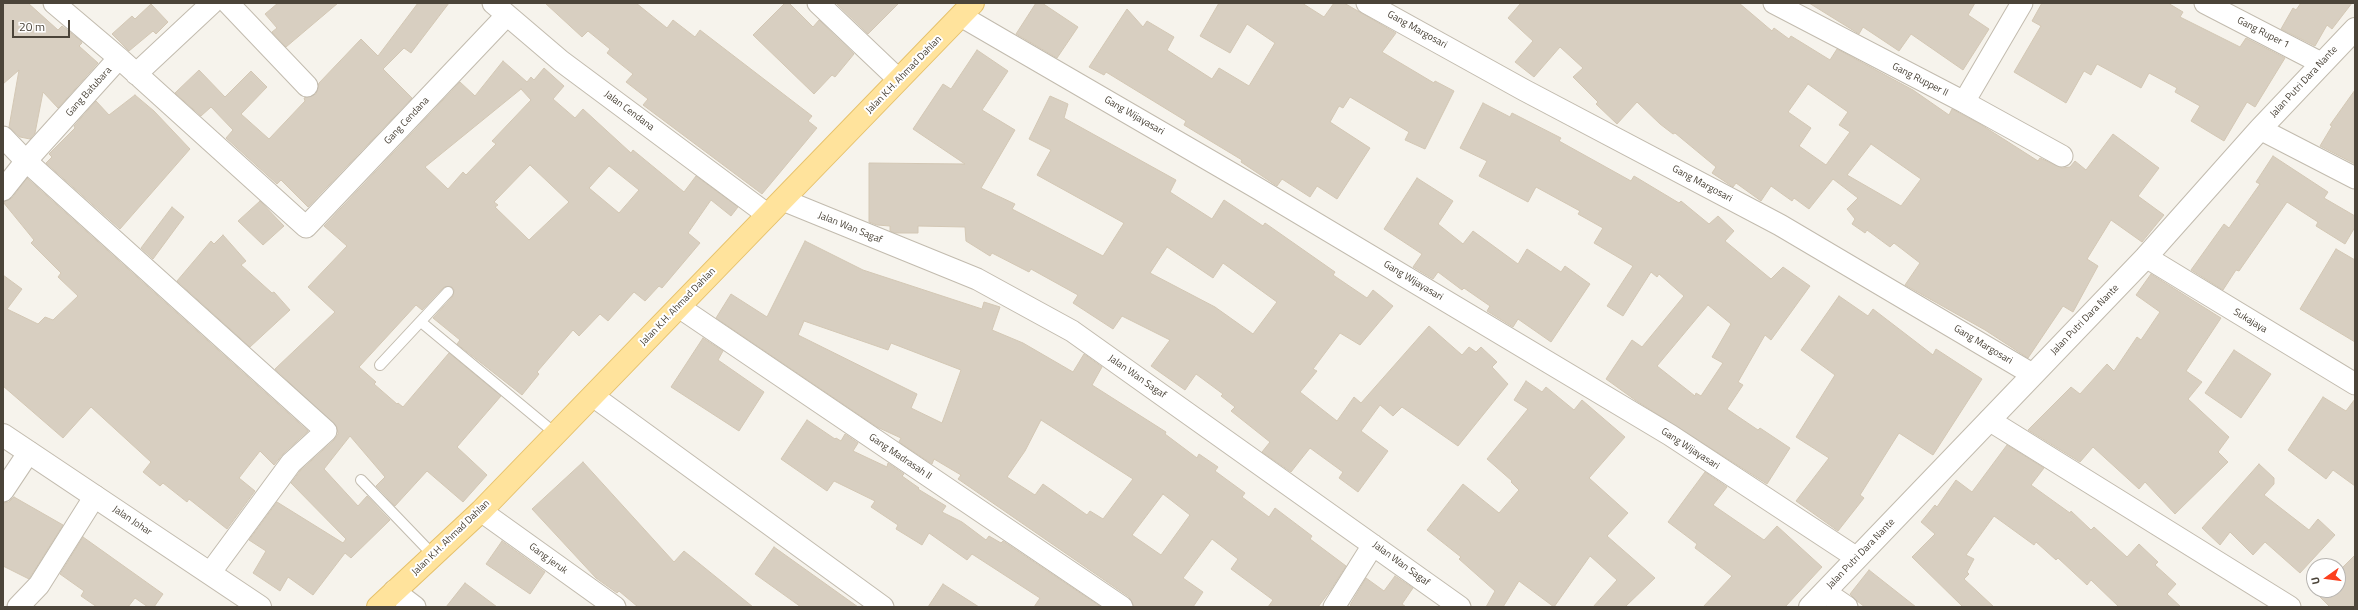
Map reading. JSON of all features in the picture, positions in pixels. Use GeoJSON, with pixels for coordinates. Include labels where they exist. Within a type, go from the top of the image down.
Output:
{"type":"FeatureCollection","features":[{"type":"Feature","properties":{"kind":"main road","name":"Jalan K.H. Ahmad Dahlan"},"geometry":{"type":"LineString","coordinates":[[378,607],[434,556],[556,434],[898,79],[967,10]]}},
{"type":"Feature","properties":{"kind":"street","name":"Gang Batubara"},"geometry":{"type":"LineString","coordinates":[[3,190],[26,161],[119,58],[54,3]]}},
{"type":"Feature","properties":{"kind":"street"},"geometry":{"type":"LineString","coordinates":[[119,58],[136,74],[212,3]]}},
{"type":"Feature","properties":{"kind":"street"},"geometry":{"type":"LineString","coordinates":[[228,3],[307,86]]}},
{"type":"Feature","properties":{"kind":"street"},"geometry":{"type":"LineString","coordinates":[[818,3],[898,79]]}},
{"type":"Feature","properties":{"kind":"street","name":"Gang Margosari"},"geometry":{"type":"LineString","coordinates":[[1367,3],[1524,90],[1780,225],[2032,374]]}},
{"type":"Feature","properties":{"kind":"street","name":"Gang Rupper II"},"geometry":{"type":"LineString","coordinates":[[1774,3],[1964,102],[2062,156]]}},
{"type":"Feature","properties":{"kind":"street"},"geometry":{"type":"LineString","coordinates":[[1964,102],[2022,3]]}},
{"type":"Feature","properties":{"kind":"street","name":"Gang Ruper 1"},"geometry":{"type":"LineString","coordinates":[[2205,3],[2321,63]]}},
{"type":"Feature","properties":{"kind":"street","name":"Gang Cendana"},"geometry":{"type":"LineString","coordinates":[[136,74],[306,227],[500,9]]}},
{"type":"Feature","properties":{"kind":"street","name":"Jalan Cendana"},"geometry":{"type":"LineString","coordinates":[[500,9],[561,61],[775,208]]}},
{"type":"Feature","properties":{"kind":"street","name":"Gang Wijayasari"},"geometry":{"type":"LineString","coordinates":[[967,10],[1257,188],[1670,435],[1857,558]]}},
{"type":"Feature","properties":{"kind":"street","name":"Jalan Putri Dara Nante"},"geometry":{"type":"LineString","coordinates":[[1810,607],[2032,374],[2146,257],[2260,129],[2321,63],[2355,29]]}},
{"type":"Feature","properties":{"kind":"street"},"geometry":{"type":"LineString","coordinates":[[2260,129],[2355,178]]}},
{"type":"Feature","properties":{"kind":"street"},"geometry":{"type":"LineString","coordinates":[[3,137],[26,161],[326,431],[291,463],[210,573]]}},
{"type":"Feature","properties":{"kind":"street","name":"Jalan Wan Sagaf"},"geometry":{"type":"LineString","coordinates":[[775,208],[977,279],[1072,331],[1460,607]]}},
{"type":"Feature","properties":{"kind":"street","name":"Sukajaya"},"geometry":{"type":"LineString","coordinates":[[2146,257],[2355,384]]}},
{"type":"Feature","properties":{"kind":"street","name":"Gang Madrasah II"},"geometry":{"type":"LineString","coordinates":[[679,307],[1122,607]]}},
{"type":"Feature","properties":{"kind":"street"},"geometry":{"type":"LineString","coordinates":[[593,396],[884,607]]}},
{"type":"Feature","properties":{"kind":"street"},"geometry":{"type":"LineString","coordinates":[[1989,420],[2290,607]]}},
{"type":"Feature","properties":{"kind":"street","name":"Jalan Johar"},"geometry":{"type":"LineString","coordinates":[[3,435],[260,607]]}},
{"type":"Feature","properties":{"kind":"street"},"geometry":{"type":"LineString","coordinates":[[3,491],[29,452]]}},
{"type":"Feature","properties":{"kind":"street"},"geometry":{"type":"LineString","coordinates":[[18,607],[38,585],[95,496]]}},
{"type":"Feature","properties":{"kind":"street","name":"Gang jeruk"},"geometry":{"type":"LineString","coordinates":[[480,511],[615,607]]}},
{"type":"Feature","properties":{"kind":"street"},"geometry":{"type":"LineString","coordinates":[[1334,607],[1373,544]]}},
{"type":"Feature","properties":{"kind":"street"},"geometry":{"type":"LineString","coordinates":[[394,592],[415,607]]}},
{"type":"Feature","properties":{"kind":"street"},"geometry":{"type":"LineString","coordinates":[[1825,592],[1847,607]]}},
{"type":"Feature","properties":{"kind":"lane"},"geometry":{"type":"LineString","coordinates":[[380,365],[448,292]]}},
{"type":"Feature","properties":{"kind":"lane"},"geometry":{"type":"LineString","coordinates":[[421,322],[556,434]]}},
{"type":"Feature","properties":{"kind":"lane"},"geometry":{"type":"LineString","coordinates":[[361,480],[434,556]]}},
{"type":"Feature","properties":{"kind":"building"},"geometry":{"type":"Polygon","coordinates":[[[3,3],[28,3],[58,30],[62,26],[81,41],[82,43],[79,46],[98,63],[58,108],[43,92],[35,133],[30,139],[20,137],[9,127],[19,70],[3,84],[3,3]]]}},
{"type":"Feature","properties":{"kind":"building"},"geometry":{"type":"Polygon","coordinates":[[[278,3],[338,3],[286,47],[272,32],[277,28],[265,14],[278,3]]]}},
{"type":"Feature","properties":{"kind":"building"},"geometry":{"type":"Polygon","coordinates":[[[418,3],[449,3],[411,53],[404,48],[383,69],[412,98],[308,207],[281,180],[277,184],[226,138],[233,130],[211,107],[201,116],[175,93],[199,70],[225,97],[251,71],[267,87],[241,114],[269,139],[305,101],[304,98],[316,94],[319,83],[361,39],[378,56],[418,3]]]}},
{"type":"Feature","properties":{"kind":"building"},"geometry":{"type":"Polygon","coordinates":[[[545,3],[636,3],[667,28],[673,20],[695,37],[700,30],[812,116],[808,121],[817,128],[762,194],[643,105],[648,99],[626,82],[633,74],[607,53],[610,49],[588,31],[582,37],[545,3]]]}},
{"type":"Feature","properties":{"kind":"building"},"geometry":{"type":"Polygon","coordinates":[[[785,3],[789,3],[813,27],[819,20],[854,54],[835,77],[832,75],[814,94],[753,35],[785,3]]]}},
{"type":"Feature","properties":{"kind":"building"},"geometry":{"type":"Polygon","coordinates":[[[836,3],[899,3],[868,34],[836,3]]]}},
{"type":"Feature","properties":{"kind":"building"},"geometry":{"type":"Polygon","coordinates":[[[1036,3],[1042,3],[1078,27],[1057,58],[1016,34],[1036,3]]]}},
{"type":"Feature","properties":{"kind":"building"},"geometry":{"type":"Polygon","coordinates":[[[1219,3],[1302,3],[1324,17],[1334,3],[1344,3],[1396,33],[1382,52],[1434,83],[1435,81],[1454,91],[1425,149],[1405,140],[1409,132],[1350,97],[1343,108],[1339,106],[1330,122],[1370,148],[1337,199],[1317,186],[1310,197],[1282,179],[1277,186],[1241,162],[1242,160],[1184,125],[1186,121],[1106,72],[1104,75],[1089,67],[1127,9],[1143,27],[1147,21],[1174,37],[1167,50],[1212,79],[1219,68],[1249,86],[1275,43],[1247,24],[1230,53],[1200,36],[1219,3]]]}},
{"type":"Feature","properties":{"kind":"building"},"geometry":{"type":"Polygon","coordinates":[[[1521,3],[1739,3],[1772,31],[1774,28],[1789,39],[1791,36],[1830,60],[1837,49],[1913,90],[1949,115],[1952,109],[1980,124],[2038,161],[2040,158],[2062,168],[2070,167],[2075,161],[2086,170],[2113,134],[2159,168],[2138,196],[2164,215],[2142,242],[2111,220],[2087,259],[2098,266],[2073,312],[2063,306],[2028,358],[1985,330],[1905,285],[1920,263],[1894,243],[1890,247],[1867,230],[1865,233],[1852,224],[1855,219],[1847,209],[1858,198],[1833,179],[1809,209],[1794,198],[1792,201],[1771,186],[1761,201],[1736,183],[1733,187],[1712,173],[1716,167],[1675,133],[1673,134],[1660,124],[1637,102],[1617,124],[1596,104],[1598,102],[1573,77],[1583,68],[1560,47],[1534,77],[1515,62],[1533,41],[1508,18],[1521,3]],[[1808,84],[1788,112],[1811,128],[1799,146],[1826,165],[1850,132],[1839,125],[1848,112],[1808,84]],[[1871,144],[1847,175],[1901,206],[1921,179],[1871,144]]]}},
{"type":"Feature","properties":{"kind":"building"},"geometry":{"type":"Polygon","coordinates":[[[1809,3],[1975,3],[1968,15],[1989,29],[1963,70],[1911,34],[1899,51],[1863,27],[1859,34],[1809,3]]]}},
{"type":"Feature","properties":{"kind":"building"},"geometry":{"type":"Polygon","coordinates":[[[2042,3],[2168,3],[2183,12],[2180,17],[2240,47],[2246,38],[2285,58],[2255,107],[2247,102],[2224,141],[2191,121],[2200,106],[2175,92],[2177,88],[2149,73],[2141,88],[2097,64],[2091,75],[2084,71],[2066,103],[2014,72],[2041,26],[2032,21],[2042,3]]]}},
{"type":"Feature","properties":{"kind":"building"},"geometry":{"type":"Polygon","coordinates":[[[2301,3],[2352,3],[2332,29],[2327,25],[2315,46],[2281,29],[2293,8],[2296,10],[2301,3]]]}},
{"type":"Feature","properties":{"kind":"building"},"geometry":{"type":"Polygon","coordinates":[[[151,4],[168,22],[156,34],[153,31],[129,51],[112,34],[132,16],[135,19],[151,4]]]}},
{"type":"Feature","properties":{"kind":"building"},"geometry":{"type":"Polygon","coordinates":[[[977,50],[1008,71],[982,110],[1015,130],[981,188],[1015,204],[1012,209],[1103,256],[1124,223],[1037,175],[1051,150],[1029,139],[1050,96],[1068,104],[1064,118],[1176,180],[1170,192],[1212,219],[1224,200],[1263,226],[1265,223],[1335,272],[1333,275],[1367,298],[1373,290],[1393,306],[1360,345],[1340,333],[1313,369],[1317,371],[1300,392],[1337,421],[1354,397],[1361,403],[1429,326],[1462,355],[1469,347],[1476,352],[1481,347],[1497,362],[1492,367],[1508,384],[1458,446],[1402,407],[1393,416],[1380,405],[1361,431],[1388,451],[1358,492],[1339,478],[1343,472],[1310,448],[1291,472],[1262,452],[1270,442],[1231,411],[1235,407],[1221,396],[1223,394],[1196,374],[1185,390],[1151,366],[1170,340],[1122,316],[1113,329],[1073,303],[1078,295],[1031,269],[1029,272],[992,253],[990,256],[966,241],[965,227],[918,226],[918,233],[895,233],[890,231],[890,226],[877,225],[869,222],[869,163],[965,164],[913,129],[943,84],[951,89],[977,50]],[[1167,247],[1150,273],[1215,307],[1253,334],[1277,302],[1223,263],[1213,278],[1167,247]]]}},
{"type":"Feature","properties":{"kind":"building"},"geometry":{"type":"Polygon","coordinates":[[[503,61],[527,82],[531,77],[534,80],[544,68],[564,86],[553,99],[575,118],[583,109],[631,153],[633,150],[684,192],[696,176],[738,207],[731,216],[711,200],[688,233],[700,243],[662,288],[659,286],[645,301],[634,292],[608,321],[600,314],[579,336],[573,330],[537,372],[539,374],[522,395],[457,344],[460,340],[433,318],[453,296],[454,290],[452,287],[444,287],[422,310],[416,305],[359,367],[376,382],[374,384],[397,404],[398,403],[403,407],[449,353],[501,396],[457,447],[487,475],[463,502],[427,471],[395,506],[376,486],[385,477],[350,436],[324,469],[358,506],[367,496],[390,520],[351,558],[345,553],[313,595],[288,577],[280,591],[253,573],[266,551],[249,540],[277,502],[343,543],[346,539],[291,483],[300,471],[334,440],[338,434],[337,427],[275,369],[335,312],[308,287],[347,246],[324,226],[460,82],[475,96],[503,61]],[[521,89],[425,167],[448,189],[463,172],[466,175],[496,144],[492,141],[531,100],[521,89]],[[530,165],[494,202],[498,205],[495,207],[529,240],[569,202],[530,165]],[[609,166],[589,188],[619,213],[639,190],[609,166]]]}},
{"type":"Feature","properties":{"kind":"building"},"geometry":{"type":"Polygon","coordinates":[[[2355,90],[2355,164],[2320,146],[2332,126],[2330,125],[2355,90]]]}},
{"type":"Feature","properties":{"kind":"building"},"geometry":{"type":"Polygon","coordinates":[[[135,95],[154,111],[190,149],[120,229],[46,163],[52,157],[49,154],[75,128],[74,126],[96,101],[109,115],[135,95]]]}},
{"type":"Feature","properties":{"kind":"building"},"geometry":{"type":"Polygon","coordinates":[[[1483,103],[1510,117],[1512,113],[1561,138],[1559,141],[1631,181],[1634,176],[1679,203],[1681,201],[1709,224],[1718,216],[1734,231],[1725,241],[1771,279],[1783,267],[1810,286],[1771,340],[1765,335],[1738,382],[1743,385],[1727,409],[1758,430],[1760,428],[1790,448],[1767,484],[1635,400],[1606,379],[1632,340],[1642,347],[1684,296],[1659,274],[1657,277],[1651,272],[1623,316],[1607,306],[1633,266],[1594,243],[1603,228],[1578,214],[1580,211],[1536,187],[1528,202],[1479,176],[1487,161],[1460,148],[1483,103]],[[1708,305],[1657,366],[1695,396],[1696,393],[1701,396],[1723,363],[1712,357],[1731,324],[1708,305]]]}},
{"type":"Feature","properties":{"kind":"building"},"geometry":{"type":"Polygon","coordinates":[[[2273,156],[2328,192],[2324,198],[2355,216],[2355,227],[2345,244],[2316,226],[2318,222],[2287,202],[2239,271],[2236,270],[2223,290],[2191,270],[2224,224],[2229,228],[2260,184],[2256,182],[2273,156]]]}},
{"type":"Feature","properties":{"kind":"building"},"geometry":{"type":"Polygon","coordinates":[[[27,178],[308,431],[283,454],[274,465],[260,451],[239,478],[255,491],[227,529],[189,499],[187,502],[163,483],[160,486],[143,472],[151,462],[91,407],[63,438],[3,386],[3,275],[22,289],[7,309],[38,324],[45,317],[53,320],[78,296],[58,277],[61,273],[31,243],[34,240],[3,202],[12,198],[27,178]]]}},
{"type":"Feature","properties":{"kind":"building"},"geometry":{"type":"Polygon","coordinates":[[[1417,178],[1453,201],[1438,224],[1463,244],[1473,231],[1518,264],[1527,249],[1561,272],[1565,266],[1590,284],[1551,342],[1518,319],[1513,327],[1487,311],[1490,306],[1464,288],[1462,290],[1438,272],[1433,279],[1413,267],[1422,254],[1384,229],[1417,178]]]}},
{"type":"Feature","properties":{"kind":"building"},"geometry":{"type":"Polygon","coordinates":[[[260,201],[284,226],[263,245],[238,221],[260,201]]]}},
{"type":"Feature","properties":{"kind":"building"},"geometry":{"type":"Polygon","coordinates":[[[172,207],[184,217],[153,259],[141,248],[172,207]]]}},
{"type":"Feature","properties":{"kind":"building"},"geometry":{"type":"Polygon","coordinates":[[[223,235],[246,261],[241,265],[272,293],[274,292],[290,310],[250,347],[177,281],[211,241],[214,244],[223,235]]]}},
{"type":"Feature","properties":{"kind":"building"},"geometry":{"type":"Polygon","coordinates":[[[805,241],[863,270],[982,309],[984,302],[1000,307],[992,330],[1023,343],[1073,372],[1084,354],[1102,367],[1092,385],[1166,432],[1165,434],[1197,458],[1199,454],[1218,467],[1215,471],[1245,493],[1242,497],[1269,517],[1275,508],[1312,536],[1310,539],[1346,566],[1318,607],[1268,607],[1273,600],[1231,569],[1238,559],[1212,539],[1183,578],[1203,592],[1193,607],[1134,607],[1129,597],[958,479],[961,475],[934,459],[932,464],[899,442],[901,438],[877,427],[716,318],[731,294],[767,317],[805,241]],[[804,321],[798,335],[917,394],[911,408],[942,423],[961,370],[891,343],[888,350],[804,321]],[[1041,420],[1025,451],[1007,477],[1035,495],[1043,484],[1087,515],[1090,511],[1103,519],[1133,479],[1041,420]],[[1163,494],[1132,535],[1161,555],[1190,515],[1163,494]]]}},
{"type":"Feature","properties":{"kind":"building"},"geometry":{"type":"Polygon","coordinates":[[[2336,249],[2355,260],[2355,342],[2300,309],[2336,249]]]}},
{"type":"Feature","properties":{"kind":"building"},"geometry":{"type":"Polygon","coordinates":[[[2151,274],[2221,318],[2186,371],[2202,382],[2188,399],[2229,437],[2218,452],[2228,462],[2175,514],[2145,482],[2139,489],[2093,447],[2080,462],[2028,430],[2071,387],[2080,394],[2107,364],[2114,371],[2137,337],[2141,340],[2160,312],[2136,295],[2151,274]]]}},
{"type":"Feature","properties":{"kind":"building"},"geometry":{"type":"Polygon","coordinates":[[[1839,296],[1868,316],[1873,309],[1933,355],[1936,349],[1982,379],[1933,455],[1899,433],[1860,495],[1864,498],[1838,531],[1796,501],[1829,458],[1796,437],[1835,375],[1801,350],[1839,296]]]}},
{"type":"Feature","properties":{"kind":"building"},"geometry":{"type":"Polygon","coordinates":[[[703,338],[723,351],[718,360],[764,392],[739,431],[671,387],[703,338]]]}},
{"type":"Feature","properties":{"kind":"building"},"geometry":{"type":"Polygon","coordinates":[[[2234,350],[2271,374],[2241,418],[2205,393],[2234,350]]]}},
{"type":"Feature","properties":{"kind":"building"},"geometry":{"type":"Polygon","coordinates":[[[1526,381],[1542,392],[1546,387],[1574,410],[1582,400],[1625,437],[1589,478],[1628,513],[1607,536],[1655,578],[1625,607],[1593,607],[1617,580],[1590,556],[1554,607],[1519,581],[1503,607],[1486,607],[1495,591],[1459,559],[1461,557],[1427,530],[1463,484],[1499,513],[1519,490],[1511,482],[1512,481],[1487,459],[1528,409],[1514,400],[1526,381]]]}},
{"type":"Feature","properties":{"kind":"building"},"geometry":{"type":"Polygon","coordinates":[[[2323,397],[2346,411],[2355,399],[2355,486],[2333,470],[2326,479],[2288,450],[2323,397]]]}},
{"type":"Feature","properties":{"kind":"building"},"geometry":{"type":"Polygon","coordinates":[[[807,420],[835,439],[836,438],[841,441],[845,434],[858,443],[853,451],[887,467],[888,463],[904,474],[902,476],[919,488],[918,489],[946,506],[942,512],[962,522],[986,540],[989,536],[1001,543],[1003,541],[1101,607],[1034,607],[1040,598],[972,554],[967,560],[929,533],[922,545],[896,529],[898,525],[871,507],[875,501],[834,481],[827,491],[781,459],[807,420]]]}},
{"type":"Feature","properties":{"kind":"building"},"geometry":{"type":"Polygon","coordinates":[[[2007,445],[2044,468],[2031,485],[2070,513],[2071,511],[2091,530],[2094,527],[2127,557],[2139,544],[2158,562],[2155,565],[2176,584],[2167,594],[2181,607],[2119,607],[2091,580],[2087,585],[2058,558],[2056,560],[2036,542],[2034,545],[1994,516],[1966,555],[1974,559],[1967,572],[1969,574],[1964,579],[1994,607],[1963,607],[1912,557],[1935,534],[1921,522],[1935,505],[1937,507],[1956,480],[1972,492],[2007,445]]]}},
{"type":"Feature","properties":{"kind":"building"},"geometry":{"type":"Polygon","coordinates":[[[583,462],[674,562],[684,551],[753,607],[638,607],[619,591],[617,593],[596,578],[532,509],[583,462]]]}},
{"type":"Feature","properties":{"kind":"building"},"geometry":{"type":"Polygon","coordinates":[[[2259,464],[2274,478],[2274,484],[2264,495],[2309,530],[2318,519],[2335,535],[2314,558],[2306,558],[2306,566],[2300,573],[2265,542],[2253,555],[2230,532],[2220,545],[2202,528],[2259,464]]]}},
{"type":"Feature","properties":{"kind":"building"},"geometry":{"type":"Polygon","coordinates":[[[1705,472],[1727,487],[1713,505],[1764,540],[1777,526],[1822,567],[1785,607],[1703,607],[1732,576],[1695,548],[1697,544],[1668,522],[1705,472]]]}},
{"type":"Feature","properties":{"kind":"building"},"geometry":{"type":"Polygon","coordinates":[[[14,497],[63,525],[29,579],[3,566],[3,503],[9,502],[14,497]]]}},
{"type":"Feature","properties":{"kind":"building"},"geometry":{"type":"Polygon","coordinates":[[[83,537],[163,594],[154,607],[148,607],[135,598],[128,607],[97,607],[81,596],[84,591],[60,574],[83,537]]]}},
{"type":"Feature","properties":{"kind":"building"},"geometry":{"type":"Polygon","coordinates":[[[502,541],[545,572],[530,594],[486,564],[502,541]]]}},
{"type":"Feature","properties":{"kind":"building"},"geometry":{"type":"Polygon","coordinates":[[[774,547],[858,607],[801,607],[755,574],[774,547]]]}},
{"type":"Feature","properties":{"kind":"building"},"geometry":{"type":"Polygon","coordinates":[[[2355,555],[2355,607],[2330,607],[2321,598],[2346,598],[2346,564],[2355,555]]]}},
{"type":"Feature","properties":{"kind":"building"},"geometry":{"type":"Polygon","coordinates":[[[1869,570],[1916,607],[1865,607],[1857,601],[1850,594],[1869,570]]]}},
{"type":"Feature","properties":{"kind":"building"},"geometry":{"type":"Polygon","coordinates":[[[1395,576],[1413,588],[1402,604],[1406,607],[1353,607],[1350,605],[1366,578],[1384,591],[1395,576]]]}},
{"type":"Feature","properties":{"kind":"building"},"geometry":{"type":"Polygon","coordinates":[[[465,583],[497,607],[446,607],[465,583]]]}},
{"type":"Feature","properties":{"kind":"building"},"geometry":{"type":"Polygon","coordinates":[[[943,584],[979,607],[928,607],[943,584]]]}}]}
